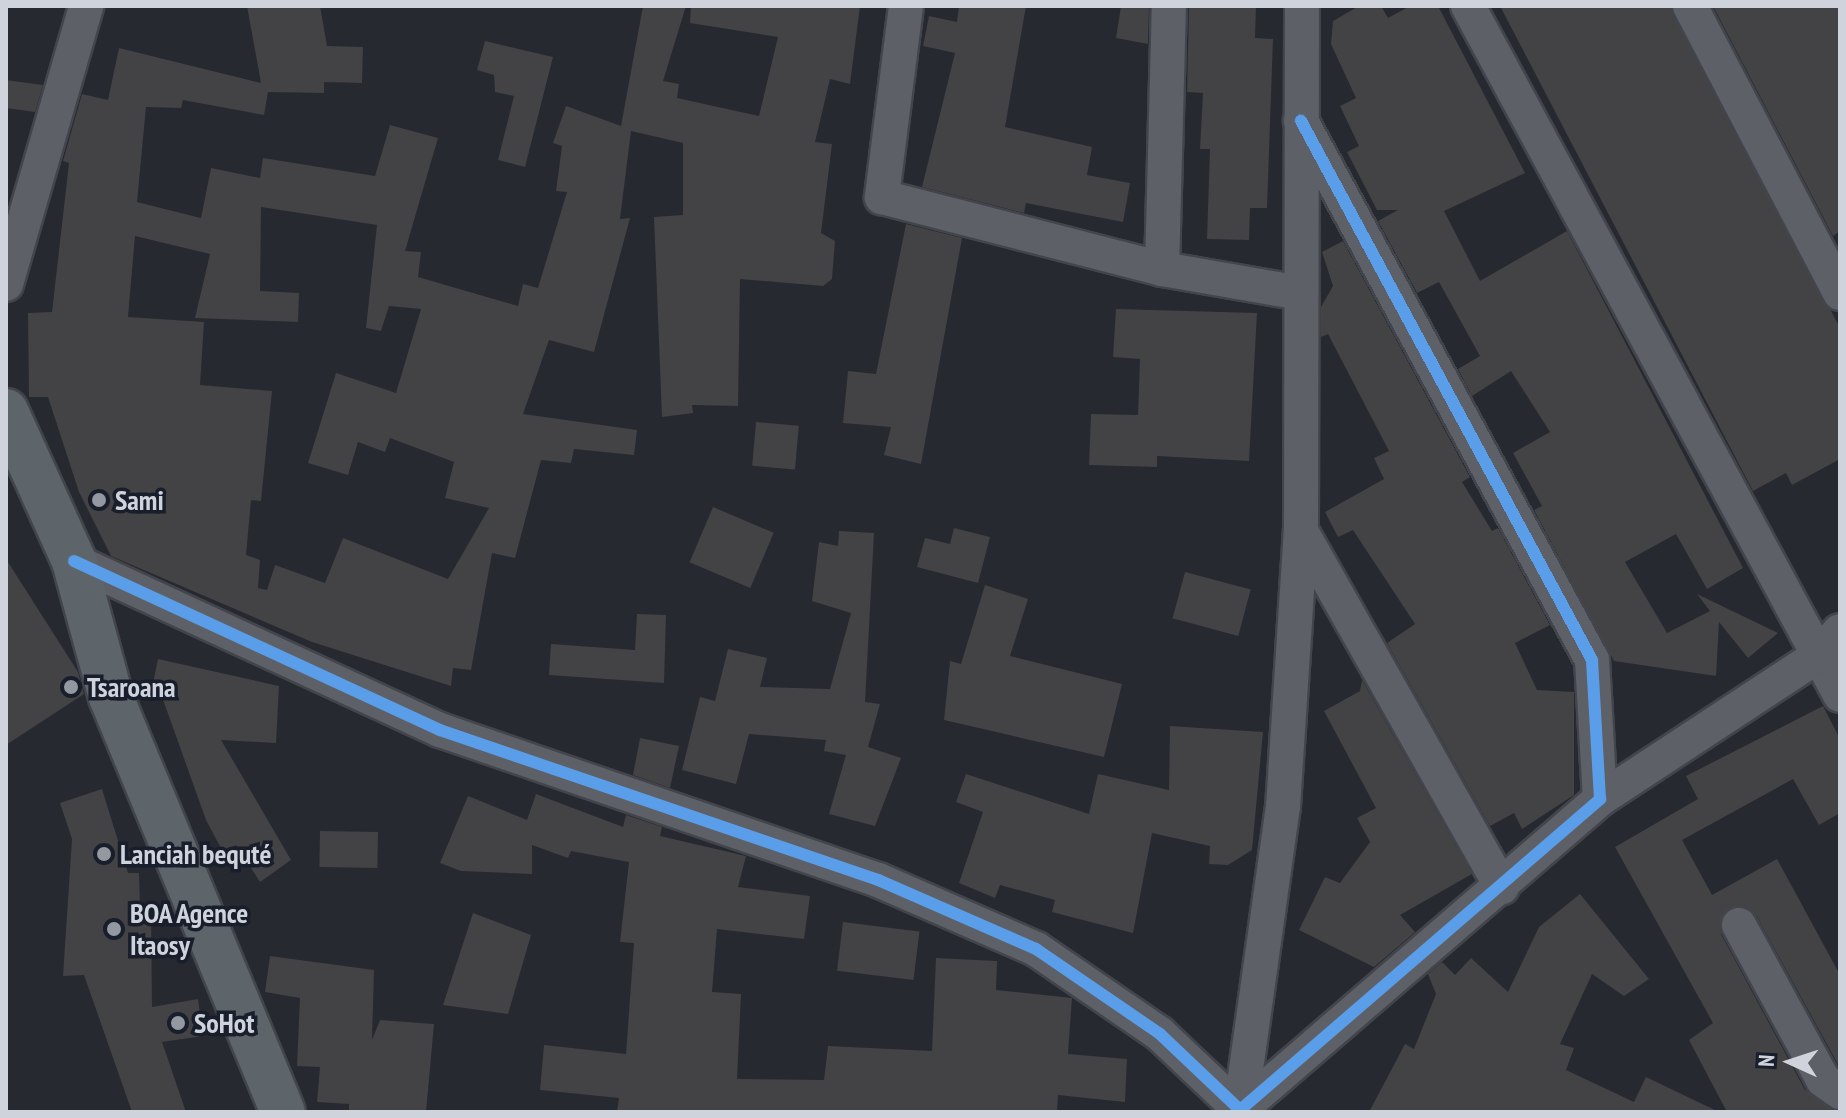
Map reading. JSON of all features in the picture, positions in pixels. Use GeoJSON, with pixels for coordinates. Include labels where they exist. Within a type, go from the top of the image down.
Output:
{"type":"FeatureCollection","features":[{"type":"Feature","properties":{"kind":"street"},"geometry":{"type":"LineString","coordinates":[[6,284],[86,6]]}},
{"type":"Feature","properties":{"kind":"street"},"geometry":{"type":"LineString","coordinates":[[906,6],[882,197],[1162,269],[1301,293]]}},
{"type":"Feature","properties":{"kind":"street"},"geometry":{"type":"LineString","coordinates":[[1162,269],[1169,6]]}},
{"type":"Feature","properties":{"kind":"street"},"geometry":{"type":"LineString","coordinates":[[1240,1111],[1283,807],[1301,531],[1302,6]]}},
{"type":"Feature","properties":{"kind":"street"},"geometry":{"type":"LineString","coordinates":[[1468,6],[1829,644],[1840,695]]}},
{"type":"Feature","properties":{"kind":"street"},"geometry":{"type":"LineString","coordinates":[[1690,6],[1840,293]]}},
{"type":"Feature","properties":{"kind":"street"},"geometry":{"type":"LineString","coordinates":[[1301,121],[1592,660],[1600,799]]}},
{"type":"Feature","properties":{"kind":"street"},"geometry":{"type":"LineString","coordinates":[[6,411],[74,561],[111,697],[283,1112]]}},
{"type":"Feature","properties":{"kind":"street"},"geometry":{"type":"LineString","coordinates":[[1301,531],[1502,887]]}},
{"type":"Feature","properties":{"kind":"street"},"geometry":{"type":"LineString","coordinates":[[74,561],[440,730],[878,880],[1036,949],[1160,1034],[1240,1111]]}},
{"type":"Feature","properties":{"kind":"street"},"geometry":{"type":"LineString","coordinates":[[1240,1111],[1600,799],[1829,644]]}},
{"type":"Feature","properties":{"kind":"street"},"geometry":{"type":"LineString","coordinates":[[1739,925],[1823,1080],[1840,1092]]}},
{"type":"Feature","properties":{"kind":"building"},"geometry":{"type":"Polygon","coordinates":[[[247,6],[320,6],[327,46],[363,47],[362,83],[324,82],[324,93],[268,92],[264,115],[183,100],[181,108],[146,107],[137,202],[201,218],[211,168],[260,178],[263,158],[375,176],[390,125],[438,138],[405,251],[421,252],[418,277],[518,306],[523,284],[538,288],[567,192],[556,191],[562,146],[553,143],[566,106],[621,126],[643,6],[686,6],[663,81],[679,84],[677,98],[759,116],[778,37],[690,23],[691,6],[860,6],[850,84],[830,79],[815,142],[832,144],[821,233],[835,241],[832,279],[823,286],[740,279],[738,406],[692,405],[693,413],[662,417],[654,217],[683,215],[683,143],[631,131],[620,219],[630,218],[594,352],[549,340],[523,414],[637,430],[634,455],[574,449],[571,463],[541,460],[515,558],[492,553],[471,670],[453,668],[451,686],[312,642],[111,556],[79,492],[48,397],[29,397],[28,313],[52,312],[69,163],[63,161],[82,94],[108,100],[119,48],[261,83],[247,6]],[[261,207],[260,291],[299,293],[298,322],[195,318],[210,254],[135,236],[128,317],[204,322],[200,385],[272,391],[261,501],[251,500],[246,555],[260,560],[258,588],[267,590],[275,565],[325,583],[343,538],[448,579],[489,508],[445,498],[454,462],[390,438],[385,452],[358,442],[348,475],[308,463],[336,373],[396,393],[421,309],[389,306],[381,331],[366,328],[377,225],[261,207]]]}},
{"type":"Feature","properties":{"kind":"building"},"geometry":{"type":"Polygon","coordinates":[[[959,6],[1026,6],[1005,127],[1092,147],[1087,175],[1130,183],[1123,222],[1026,203],[1024,213],[922,187],[955,53],[923,46],[929,16],[957,22],[959,6]]]}},
{"type":"Feature","properties":{"kind":"building"},"geometry":{"type":"Polygon","coordinates":[[[1121,6],[1149,6],[1148,44],[1116,38],[1121,6]]]}},
{"type":"Feature","properties":{"kind":"building"},"geometry":{"type":"Polygon","coordinates":[[[1189,6],[1256,6],[1255,38],[1273,39],[1267,208],[1250,208],[1249,240],[1207,239],[1210,149],[1200,149],[1203,93],[1187,92],[1189,6]]]}},
{"type":"Feature","properties":{"kind":"building"},"geometry":{"type":"Polygon","coordinates":[[[1359,6],[1381,6],[1388,18],[1410,6],[1438,6],[1525,173],[1444,211],[1480,281],[1567,231],[1743,568],[1707,589],[1676,534],[1625,562],[1667,633],[1710,611],[1697,594],[1778,633],[1748,658],[1719,622],[1716,676],[1614,661],[1534,510],[1542,506],[1513,453],[1550,432],[1511,371],[1472,396],[1458,369],[1480,356],[1439,282],[1417,293],[1378,221],[1398,210],[1377,210],[1347,152],[1359,146],[1340,106],[1356,98],[1331,44],[1333,21],[1359,6]]]}},
{"type":"Feature","properties":{"kind":"building"},"geometry":{"type":"Polygon","coordinates":[[[1500,6],[1670,6],[1840,328],[1840,459],[1792,485],[1786,473],[1753,491],[1500,6]]]}},
{"type":"Feature","properties":{"kind":"building"},"geometry":{"type":"Polygon","coordinates":[[[1713,6],[1840,6],[1840,231],[1833,236],[1713,6]]]}},
{"type":"Feature","properties":{"kind":"building"},"geometry":{"type":"Polygon","coordinates":[[[485,41],[553,57],[525,167],[498,160],[514,96],[495,92],[494,75],[477,70],[485,41]]]}},
{"type":"Feature","properties":{"kind":"building"},"geometry":{"type":"Polygon","coordinates":[[[6,80],[43,85],[35,112],[6,108],[6,80]]]}},
{"type":"Feature","properties":{"kind":"building"},"geometry":{"type":"Polygon","coordinates":[[[906,224],[962,238],[921,464],[884,455],[891,427],[843,423],[848,371],[876,374],[906,224]]]}},
{"type":"Feature","properties":{"kind":"building"},"geometry":{"type":"Polygon","coordinates":[[[1343,241],[1470,477],[1462,482],[1492,531],[1498,528],[1550,625],[1515,643],[1537,690],[1574,692],[1574,795],[1522,829],[1514,813],[1490,826],[1387,643],[1415,624],[1353,530],[1338,537],[1325,512],[1384,479],[1374,458],[1389,451],[1328,334],[1321,337],[1321,307],[1333,286],[1322,252],[1343,241]]]}},
{"type":"Feature","properties":{"kind":"building"},"geometry":{"type":"Polygon","coordinates":[[[1116,309],[1257,313],[1249,461],[1157,456],[1157,467],[1089,465],[1091,414],[1138,415],[1140,359],[1113,357],[1116,309]]]}},
{"type":"Feature","properties":{"kind":"building"},"geometry":{"type":"Polygon","coordinates":[[[756,422],[799,426],[795,470],[752,466],[756,422]]]}},
{"type":"Feature","properties":{"kind":"building"},"geometry":{"type":"Polygon","coordinates":[[[713,507],[774,533],[750,588],[690,562],[713,507]]]}},
{"type":"Feature","properties":{"kind":"building"},"geometry":{"type":"Polygon","coordinates":[[[954,528],[990,537],[978,583],[917,567],[925,538],[950,544],[954,528]]]}},
{"type":"Feature","properties":{"kind":"building"},"geometry":{"type":"Polygon","coordinates":[[[839,531],[874,533],[865,702],[880,704],[868,747],[901,758],[875,826],[829,814],[846,755],[824,751],[826,740],[749,734],[736,784],[682,770],[700,697],[715,701],[728,649],[767,658],[760,687],[830,689],[851,613],[812,601],[819,542],[838,546],[839,531]]]}},
{"type":"Feature","properties":{"kind":"building"},"geometry":{"type":"Polygon","coordinates":[[[6,559],[78,672],[84,694],[6,745],[6,559]]]}},
{"type":"Feature","properties":{"kind":"building"},"geometry":{"type":"Polygon","coordinates":[[[1185,572],[1251,590],[1238,636],[1173,618],[1185,572]]]}},
{"type":"Feature","properties":{"kind":"building"},"geometry":{"type":"Polygon","coordinates":[[[985,585],[1028,599],[1010,656],[1122,684],[1104,757],[944,720],[950,661],[961,664],[985,585]]]}},
{"type":"Feature","properties":{"kind":"building"},"geometry":{"type":"Polygon","coordinates":[[[637,614],[666,615],[664,683],[549,675],[551,644],[635,650],[637,614]]]}},
{"type":"Feature","properties":{"kind":"building"},"geometry":{"type":"Polygon","coordinates":[[[158,659],[279,686],[276,743],[221,740],[291,860],[260,882],[236,845],[223,852],[206,820],[161,694],[151,693],[158,659]]]}},
{"type":"Feature","properties":{"kind":"building"},"geometry":{"type":"Polygon","coordinates":[[[1362,680],[1472,874],[1400,915],[1415,932],[1374,967],[1299,930],[1325,877],[1340,883],[1370,842],[1357,818],[1376,808],[1324,711],[1360,691],[1362,680]]]}},
{"type":"Feature","properties":{"kind":"building"},"geometry":{"type":"Polygon","coordinates":[[[1823,706],[1840,739],[1840,813],[1819,825],[1793,779],[1682,840],[1712,895],[1777,859],[1840,975],[1840,1068],[1756,915],[1730,907],[1721,934],[1805,1090],[1840,1112],[1727,1112],[1689,1040],[1713,1023],[1615,847],[1698,799],[1686,776],[1823,706]]]}},
{"type":"Feature","properties":{"kind":"building"},"geometry":{"type":"Polygon","coordinates":[[[1170,726],[1263,732],[1252,850],[1228,865],[1209,864],[1210,846],[1152,833],[1133,933],[1052,912],[1055,900],[1000,885],[995,898],[959,883],[983,812],[956,802],[966,774],[1089,814],[1098,774],[1169,790],[1170,726]]]}},
{"type":"Feature","properties":{"kind":"building"},"geometry":{"type":"Polygon","coordinates":[[[640,738],[679,746],[670,788],[633,775],[640,738]]]}},
{"type":"Feature","properties":{"kind":"building"},"geometry":{"type":"Polygon","coordinates":[[[102,789],[128,873],[139,873],[140,906],[151,906],[152,1007],[198,999],[203,1036],[162,1042],[186,1112],[132,1112],[84,975],[63,976],[72,839],[60,803],[102,789]]]}},
{"type":"Feature","properties":{"kind":"building"},"geometry":{"type":"Polygon","coordinates":[[[536,794],[623,827],[626,815],[662,827],[660,836],[746,856],[738,887],[810,896],[804,939],[717,929],[712,992],[741,994],[737,1079],[824,1080],[828,1046],[932,1051],[936,958],[997,961],[996,990],[1072,998],[1068,1054],[1127,1059],[1125,1102],[1058,1095],[1057,1112],[617,1112],[619,1098],[540,1090],[544,1045],[626,1054],[634,943],[620,942],[629,862],[571,851],[568,858],[532,845],[532,874],[461,871],[440,863],[468,796],[527,820],[536,794]]]}},
{"type":"Feature","properties":{"kind":"building"},"geometry":{"type":"Polygon","coordinates":[[[320,831],[378,832],[377,868],[319,867],[320,831]]]}},
{"type":"Feature","properties":{"kind":"building"},"geometry":{"type":"Polygon","coordinates":[[[1580,894],[1649,979],[1624,996],[1592,974],[1560,1044],[1574,1048],[1566,1070],[1634,1102],[1646,1077],[1719,1112],[1369,1112],[1405,1044],[1414,1049],[1436,994],[1428,974],[1442,962],[1455,975],[1471,958],[1508,992],[1539,927],[1580,894]]]}},
{"type":"Feature","properties":{"kind":"building"},"geometry":{"type":"Polygon","coordinates":[[[473,913],[531,935],[508,1014],[443,1005],[473,913]]]}},
{"type":"Feature","properties":{"kind":"building"},"geometry":{"type":"Polygon","coordinates":[[[843,922],[919,931],[913,980],[837,971],[843,922]]]}},
{"type":"Feature","properties":{"kind":"building"},"geometry":{"type":"Polygon","coordinates":[[[270,956],[374,970],[372,1040],[380,1020],[434,1024],[426,1112],[349,1111],[349,1104],[317,1102],[320,1067],[297,1066],[300,998],[265,992],[270,956]]]}},
{"type":"Feature","properties":{"kind":"cycle path"},"geometry":{"type":"LineString","coordinates":[[74,561],[440,730],[878,880],[1036,949],[1160,1034],[1240,1110],[1600,799],[1592,660],[1301,121]]}},
{"type":"Feature","properties":{"kind":"place","name":"Sami"},"geometry":{"type":"Point","coordinates":[99,500]}},
{"type":"Feature","properties":{"kind":"place","name":"Tsaroana"},"geometry":{"type":"Point","coordinates":[71,687]}},
{"type":"Feature","properties":{"kind":"place","name":"Lanciah bequté"},"geometry":{"type":"Point","coordinates":[104,854]}},
{"type":"Feature","properties":{"kind":"place","name":"BOA Agence Itaosy"},"geometry":{"type":"Point","coordinates":[114,929]}},
{"type":"Feature","properties":{"kind":"place","name":"SoHot"},"geometry":{"type":"Point","coordinates":[178,1023]}}]}
